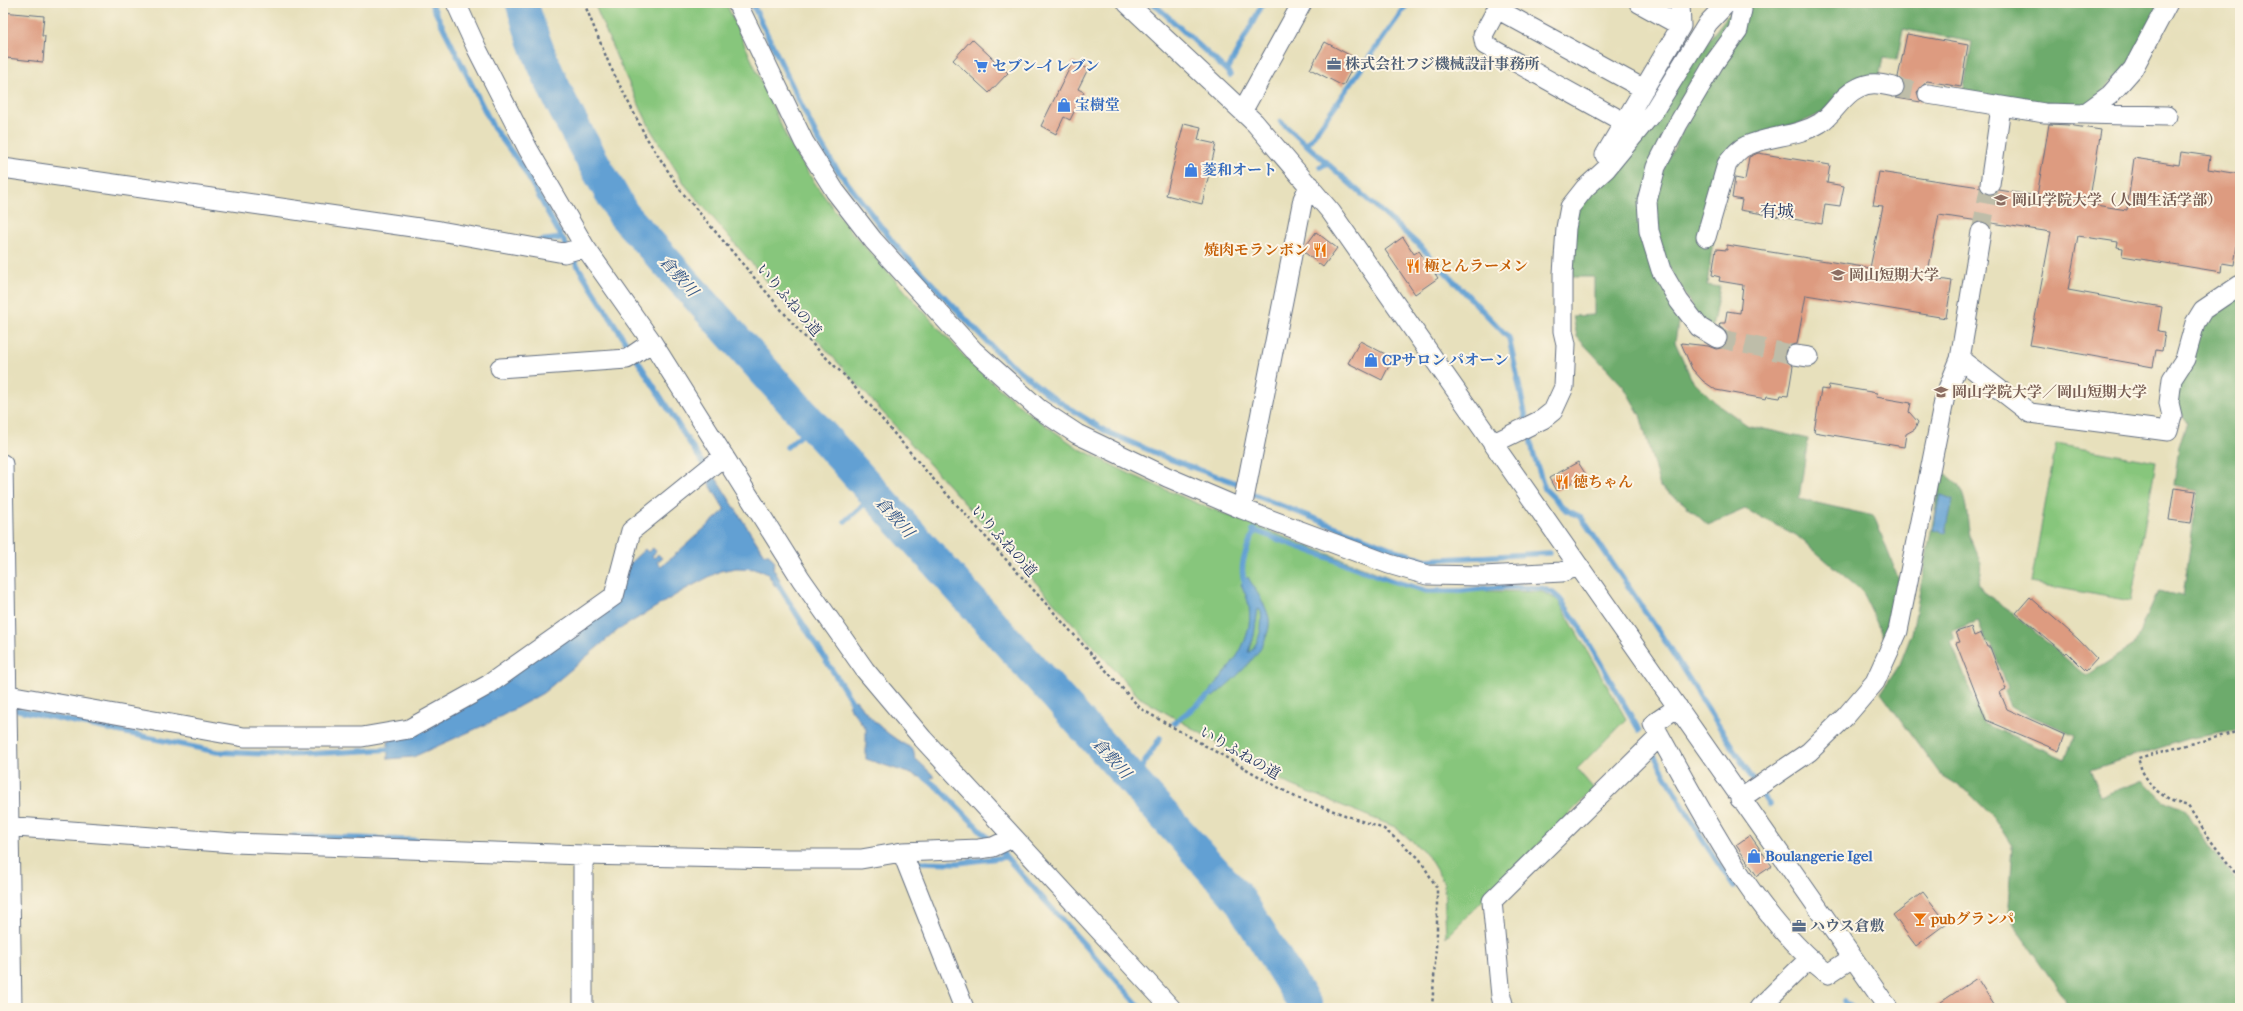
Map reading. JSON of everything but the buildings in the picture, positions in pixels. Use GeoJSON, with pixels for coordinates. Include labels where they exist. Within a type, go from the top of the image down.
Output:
{"type":"FeatureCollection","features":[{"type":"Feature","properties":{"kind":"street"},"geometry":{"type":"LineString","coordinates":[[456,3],[477,49],[528,149],[574,250],[639,351],[724,456],[801,579],[865,670],[923,739],[1002,843],[1171,1008]]}},
{"type":"Feature","properties":{"kind":"street"},"geometry":{"type":"LineString","coordinates":[[737,3],[804,142],[835,191],[873,240],[973,350],[1039,409],[1077,434],[1168,477],[1245,498],[1389,564],[1427,575],[1483,576],[1562,572],[1579,566]]}},
{"type":"Feature","properties":{"kind":"street"},"geometry":{"type":"LineString","coordinates":[[1127,3],[1243,110],[1310,185],[1494,443],[1678,707],[1753,790],[1852,958],[1888,1008]]}},
{"type":"Feature","properties":{"kind":"street"},"geometry":{"type":"LineString","coordinates":[[1243,110],[1302,3]]}},
{"type":"Feature","properties":{"kind":"street"},"geometry":{"type":"LineString","coordinates":[[1639,3],[1681,26]]}},
{"type":"Feature","properties":{"kind":"street"},"geometry":{"type":"LineString","coordinates":[[1494,443],[1553,411],[1564,387],[1566,344],[1564,331],[1563,274],[1566,228],[1570,207],[1585,188],[1681,26],[1680,3]]}},
{"type":"Feature","properties":{"kind":"street"},"geometry":{"type":"LineString","coordinates":[[1585,188],[1606,169],[1653,112],[1708,23],[1727,3]]}},
{"type":"Feature","properties":{"kind":"street"},"geometry":{"type":"LineString","coordinates":[[1717,338],[1699,327],[1679,301],[1661,270],[1648,231],[1647,202],[1656,167],[1678,124],[1714,63],[1738,30],[1742,10],[1737,3]]}},
{"type":"Feature","properties":{"kind":"street"},"geometry":{"type":"LineString","coordinates":[[2084,114],[2110,94],[2133,70],[2168,3]]}},
{"type":"Feature","properties":{"kind":"street"},"geometry":{"type":"LineString","coordinates":[[1620,120],[1485,45],[1483,35],[1499,6],[1644,89]]}},
{"type":"Feature","properties":{"kind":"street"},"geometry":{"type":"LineString","coordinates":[[1706,237],[1727,164],[1734,155],[1746,146],[1802,131],[1821,122],[1839,102],[1857,88],[1872,83],[1894,87]]}},
{"type":"Feature","properties":{"kind":"street"},"geometry":{"type":"LineString","coordinates":[[1928,94],[2044,113],[2167,116]]}},
{"type":"Feature","properties":{"kind":"street"},"geometry":{"type":"LineString","coordinates":[[1990,184],[2001,107]]}},
{"type":"Feature","properties":{"kind":"street"},"geometry":{"type":"LineString","coordinates":[[3,168],[574,250]]}},
{"type":"Feature","properties":{"kind":"street"},"geometry":{"type":"LineString","coordinates":[[1245,498],[1303,199],[1310,185]]}},
{"type":"Feature","properties":{"kind":"street"},"geometry":{"type":"LineString","coordinates":[[1753,790],[1809,752],[1846,716],[1875,682],[1898,631],[1945,396],[1960,359],[1981,232]]}},
{"type":"Feature","properties":{"kind":"street"},"geometry":{"type":"LineString","coordinates":[[1960,359],[2030,413],[2168,431],[2172,416],[2170,403],[2172,379],[2185,359],[2195,323],[2203,310],[2240,284]]}},
{"type":"Feature","properties":{"kind":"street"},"geometry":{"type":"LineString","coordinates":[[500,368],[639,351]]}},
{"type":"Feature","properties":{"kind":"street"},"geometry":{"type":"LineString","coordinates":[[5,694],[244,737],[362,737],[410,729],[488,685],[614,596],[631,531],[724,456]]}},
{"type":"Feature","properties":{"kind":"street"},"geometry":{"type":"LineString","coordinates":[[3,464],[5,694],[7,724],[12,1008]]}},
{"type":"Feature","properties":{"kind":"street"},"geometry":{"type":"LineString","coordinates":[[1678,707],[1653,724],[1733,862],[1763,906],[1809,959],[1828,974],[1852,958]]}},
{"type":"Feature","properties":{"kind":"street"},"geometry":{"type":"LineString","coordinates":[[1504,1008],[1501,996],[1492,901],[1660,736]]}},
{"type":"Feature","properties":{"kind":"street"},"geometry":{"type":"LineString","coordinates":[[8,823],[234,844],[583,855],[853,859],[902,852],[1002,843]]}},
{"type":"Feature","properties":{"kind":"street"},"geometry":{"type":"LineString","coordinates":[[902,852],[964,1008]]}},
{"type":"Feature","properties":{"kind":"street"},"geometry":{"type":"LineString","coordinates":[[583,855],[583,1008]]}},
{"type":"Feature","properties":{"kind":"street"},"geometry":{"type":"LineString","coordinates":[[1759,1008],[1809,959]]}},
{"type":"Feature","properties":{"kind":"path","name":"いりふねの道"},"geometry":{"type":"LineString","coordinates":[[584,3],[610,66],[646,137],[681,191],[801,333],[846,377],[927,472],[1141,709],[1297,798],[1384,829],[1419,858],[1437,888],[1437,933],[1432,1008]]}},
{"type":"Feature","properties":{"kind":"path"},"geometry":{"type":"LineString","coordinates":[[2240,731],[2138,758],[2142,771],[2152,787],[2168,800],[2188,806],[2208,837],[2240,879]]}},
{"type":"Feature","properties":{"kind":"green space"},"geometry":{"type":"Polygon","coordinates":[[[594,3],[726,3],[789,143],[818,188],[849,229],[972,365],[1027,412],[1078,448],[1130,474],[1194,502],[1396,580],[1428,590],[1542,592],[1558,600],[1626,719],[1577,769],[1594,789],[1446,937],[1444,883],[1426,853],[1395,827],[1286,783],[1139,697],[805,326],[686,186],[651,130],[617,58],[594,3]]]}},
{"type":"Feature","properties":{"kind":"green space"},"geometry":{"type":"Polygon","coordinates":[[[1746,3],[2163,3],[2138,54],[2087,108],[2049,107],[1963,93],[1972,42],[1903,29],[1897,60],[1883,58],[1879,78],[1818,115],[1725,156],[1707,285],[1720,287],[1712,328],[1697,315],[1664,259],[1654,208],[1657,182],[1746,3]]]}},
{"type":"Feature","properties":{"kind":"green space"},"geometry":{"type":"Polygon","coordinates":[[[1732,10],[1736,12],[1639,209],[1680,311],[1675,342],[1691,378],[1715,402],[1747,425],[1808,439],[1799,499],[1874,516],[1899,580],[1883,637],[1863,592],[1796,535],[1745,509],[1708,525],[1682,502],[1660,487],[1640,415],[1624,387],[1577,337],[1573,316],[1594,315],[1594,277],[1573,277],[1571,249],[1574,212],[1732,10]]]}},
{"type":"Feature","properties":{"kind":"green space"},"geometry":{"type":"Polygon","coordinates":[[[2240,291],[2240,730],[2191,738],[2090,770],[2101,796],[2144,780],[2164,800],[2186,810],[2209,847],[2240,885],[2240,1008],[2067,1008],[2065,999],[2013,924],[2008,906],[2012,846],[1994,818],[1966,790],[1940,774],[1881,693],[1900,664],[1912,633],[1942,473],[1952,478],[1963,494],[1972,543],[1981,562],[1978,584],[1983,592],[2011,611],[2086,676],[2134,645],[2158,591],[2183,596],[2198,491],[2174,486],[2179,446],[2187,423],[2176,404],[2177,383],[2203,321],[2240,291]],[[1978,621],[1952,631],[1955,640],[1951,642],[1983,723],[2065,759],[2075,735],[2010,707],[2004,692],[2008,689],[1991,644],[1987,643],[1978,621]]]}},
{"type":"Feature","properties":{"kind":"green space"},"geometry":{"type":"Polygon","coordinates":[[[2056,444],[2156,462],[2131,601],[2031,583],[2056,444]]]}},
{"type":"Feature","properties":{"kind":"water"},"geometry":{"type":"Polygon","coordinates":[[[714,475],[764,554],[769,554],[775,562],[773,568],[780,580],[775,586],[768,574],[757,569],[736,568],[720,571],[684,590],[618,630],[543,693],[489,723],[413,757],[388,759],[388,742],[597,616],[629,564],[645,549],[648,552],[653,548],[656,551],[652,556],[654,558],[658,554],[662,558],[657,562],[661,567],[725,510],[707,480],[714,475]]]}},
{"type":"Feature","properties":{"kind":"water"},"geometry":{"type":"Polygon","coordinates":[[[1940,495],[1953,499],[1946,532],[1933,529],[1940,495]]]}},
{"type":"Feature","properties":{"kind":"water"},"geometry":{"type":"Polygon","coordinates":[[[1248,577],[1263,602],[1269,618],[1269,629],[1265,640],[1250,662],[1231,682],[1213,697],[1209,692],[1232,664],[1244,643],[1248,631],[1250,619],[1249,607],[1241,584],[1248,577]],[[1258,609],[1254,636],[1248,652],[1250,652],[1253,648],[1258,638],[1262,622],[1261,611],[1258,609]]]}},
{"type":"Feature","properties":{"kind":"water"},"geometry":{"type":"Polygon","coordinates":[[[856,700],[868,715],[882,728],[896,739],[913,749],[915,758],[935,777],[926,779],[866,759],[866,729],[848,705],[856,700]]]}},
{"type":"Feature","properties":{"kind":"waterway"},"geometry":{"type":"LineString","coordinates":[[431,3],[493,127],[522,166],[577,265],[705,467]]}},
{"type":"Feature","properties":{"kind":"waterway","name":"倉敷川"},"geometry":{"type":"LineString","coordinates":[[522,3],[541,58],[553,85],[579,137],[623,214],[1239,899],[1307,1008]]}},
{"type":"Feature","properties":{"kind":"waterway"},"geometry":{"type":"LineString","coordinates":[[752,3],[817,137],[833,164],[895,245],[996,351],[1049,395],[1107,432],[1172,460],[1242,485],[1254,495],[1403,553],[1426,560],[1550,553]]}},
{"type":"Feature","properties":{"kind":"waterway"},"geometry":{"type":"LineString","coordinates":[[1153,3],[1227,71]]}},
{"type":"Feature","properties":{"kind":"waterway"},"geometry":{"type":"LineString","coordinates":[[1230,75],[1227,71],[1263,3]]}},
{"type":"Feature","properties":{"kind":"waterway"},"geometry":{"type":"LineString","coordinates":[[1307,145],[1408,3]]}},
{"type":"Feature","properties":{"kind":"waterway"},"geometry":{"type":"LineString","coordinates":[[1281,122],[1421,247],[1509,338],[1534,456],[1545,489],[1566,510],[1581,517],[1660,633],[1769,805]]}},
{"type":"Feature","properties":{"kind":"waterway"},"geometry":{"type":"LineString","coordinates":[[1320,167],[1327,163]]}},
{"type":"Feature","properties":{"kind":"waterway"},"geometry":{"type":"LineString","coordinates":[[539,241],[562,238]]}},
{"type":"Feature","properties":{"kind":"waterway"},"geometry":{"type":"LineString","coordinates":[[787,447],[813,424]]}},
{"type":"Feature","properties":{"kind":"waterway"},"geometry":{"type":"LineString","coordinates":[[845,521],[876,494]]}},
{"type":"Feature","properties":{"kind":"waterway"},"geometry":{"type":"LineString","coordinates":[[1253,530],[1389,580],[1427,591],[1462,591],[1497,587],[1541,588],[1553,593],[1560,599],[1578,624],[1639,730]]}},
{"type":"Feature","properties":{"kind":"waterway"},"geometry":{"type":"LineString","coordinates":[[1246,586],[1242,571],[1244,558],[1255,530]]}},
{"type":"Feature","properties":{"kind":"waterway"},"geometry":{"type":"LineString","coordinates":[[774,578],[856,708]]}},
{"type":"Feature","properties":{"kind":"waterway"},"geometry":{"type":"LineString","coordinates":[[1174,723],[1216,690]]}},
{"type":"Feature","properties":{"kind":"waterway"},"geometry":{"type":"LineString","coordinates":[[9,708],[217,752],[289,755],[394,749]]}},
{"type":"Feature","properties":{"kind":"waterway"},"geometry":{"type":"LineString","coordinates":[[1133,781],[1160,738]]}},
{"type":"Feature","properties":{"kind":"waterway"},"geometry":{"type":"LineString","coordinates":[[1651,750],[1702,839],[1734,887]]}},
{"type":"Feature","properties":{"kind":"waterway"},"geometry":{"type":"LineString","coordinates":[[922,775],[943,792],[992,842]]}},
{"type":"Feature","properties":{"kind":"waterway"},"geometry":{"type":"LineString","coordinates":[[294,836],[435,841]]}},
{"type":"Feature","properties":{"kind":"waterway"},"geometry":{"type":"LineString","coordinates":[[998,848],[1141,1008]]}},
{"type":"Feature","properties":{"kind":"waterway"},"geometry":{"type":"LineString","coordinates":[[920,862],[958,863],[1006,857]]}},
{"type":"Feature","properties":{"kind":"waterway"},"geometry":{"type":"LineString","coordinates":[[1845,1002],[1855,1008]]}},
{"type":"Feature","properties":{"kind":"tunnel"},"geometry":{"type":"LineString","coordinates":[[1894,87],[1928,94]]}},
{"type":"Feature","properties":{"kind":"tunnel"},"geometry":{"type":"LineString","coordinates":[[1981,232],[1990,184]]}},
{"type":"Feature","properties":{"kind":"tunnel"},"geometry":{"type":"LineString","coordinates":[[1717,338],[1795,355]]}},
{"type":"Feature","properties":{"kind":"place","name":"株式会社フジ機械設計事務所"},"geometry":{"type":"Point","coordinates":[1334,64]}},
{"type":"Feature","properties":{"kind":"place","name":"セブン-イレブン"},"geometry":{"type":"Point","coordinates":[981,66]}},
{"type":"Feature","properties":{"kind":"place","name":"宝樹堂"},"geometry":{"type":"Point","coordinates":[1064,105]}},
{"type":"Feature","properties":{"kind":"place","name":"菱和オート"},"geometry":{"type":"Point","coordinates":[1191,170]}},
{"type":"Feature","properties":{"kind":"place","name":"岡山学院大学（人間生活学部）"},"geometry":{"type":"Point","coordinates":[2001,200]}},
{"type":"Feature","properties":{"kind":"place","name":"焼肉モランボン"},"geometry":{"type":"Point","coordinates":[1320,250]}},
{"type":"Feature","properties":{"kind":"place","name":"極とんラーメン"},"geometry":{"type":"Point","coordinates":[1413,266]}},
{"type":"Feature","properties":{"kind":"place","name":"岡山短期大学"},"geometry":{"type":"Point","coordinates":[1838,275]}},
{"type":"Feature","properties":{"kind":"place","name":"CPサロン パオーン"},"geometry":{"type":"Point","coordinates":[1371,360]}},
{"type":"Feature","properties":{"kind":"place","name":"岡山学院大学／岡山短期大学"},"geometry":{"type":"Point","coordinates":[1941,392]}},
{"type":"Feature","properties":{"kind":"place","name":"徳ちゃん"},"geometry":{"type":"Point","coordinates":[1562,482]}},
{"type":"Feature","properties":{"kind":"place","name":"Boulangerie Igel"},"geometry":{"type":"Point","coordinates":[1754,856]}},
{"type":"Feature","properties":{"kind":"place","name":"pubグランパ"},"geometry":{"type":"Point","coordinates":[1920,919]}},
{"type":"Feature","properties":{"kind":"place","name":"ハウス倉敷"},"geometry":{"type":"Point","coordinates":[1799,926]}},
{"type":"Feature","properties":{"kind":"district","name":"有城"},"geometry":{"type":"Point","coordinates":[1777,211]}}]}
